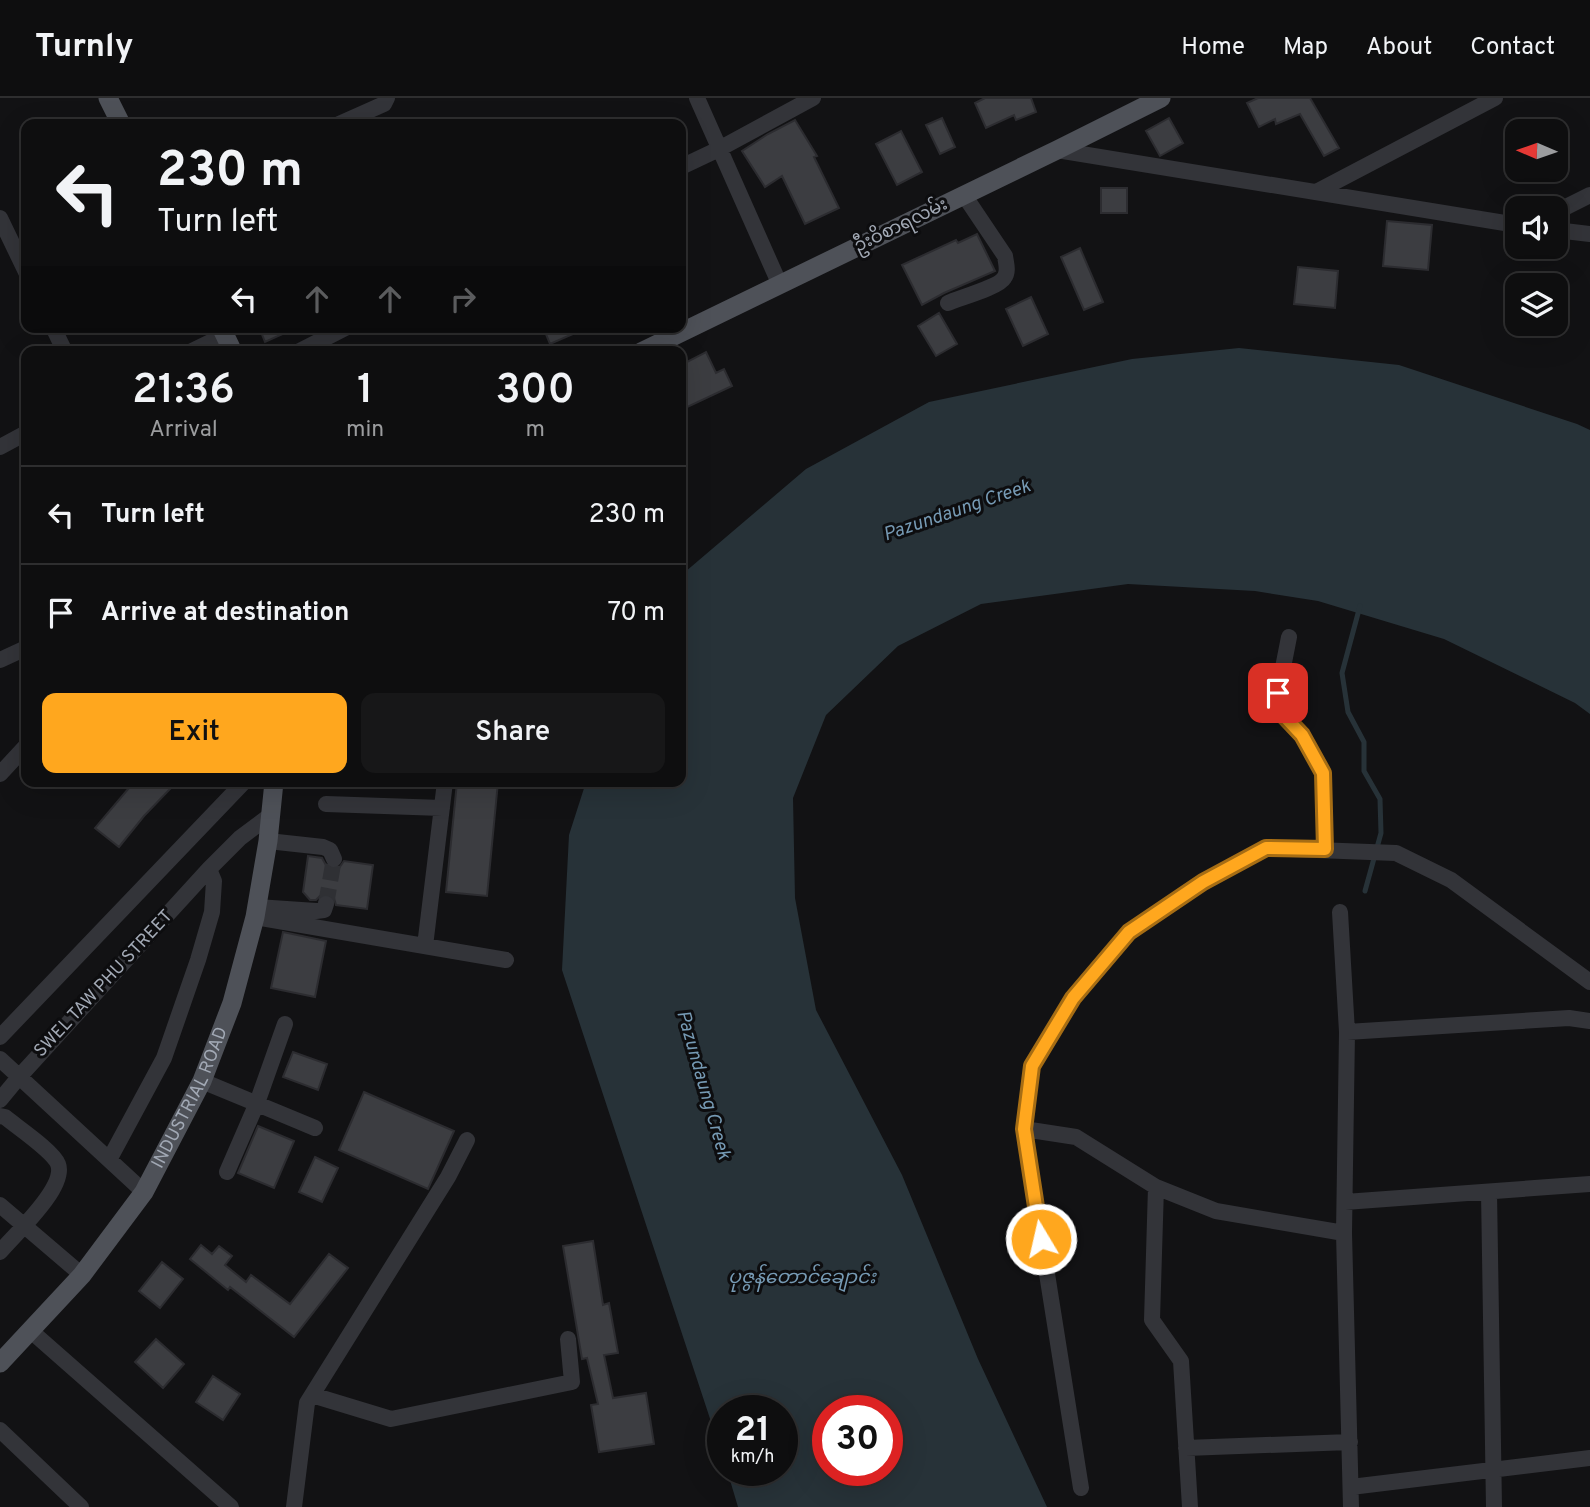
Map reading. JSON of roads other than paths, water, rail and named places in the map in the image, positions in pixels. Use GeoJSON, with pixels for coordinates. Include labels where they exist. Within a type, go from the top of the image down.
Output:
{"type":"FeatureCollection","features":[{"type":"Feature","properties":{"kind":"main road"},"geometry":{"type":"LineString","coordinates":[[108,98],[118,119]]}},
{"type":"Feature","properties":{"kind":"main road","name":"ဦးဝိစာရလမ်း"},"geometry":{"type":"LineString","coordinates":[[686,330],[1161,98]]}},
{"type":"Feature","properties":{"kind":"main road","name":"ဦးဝိစာရလမ်း"},"geometry":{"type":"LineString","coordinates":[[653,346],[680,333]]}},
{"type":"Feature","properties":{"kind":"main road","name":"INDUSTRIAL ROAD"},"geometry":{"type":"LineString","coordinates":[[2,1358],[31,1331],[82,1275],[144,1192],[202,1081],[232,1003],[256,912],[272,814],[274,787]]}},
{"type":"Feature","properties":{"kind":"street"},"geometry":{"type":"LineString","coordinates":[[350,119],[384,104],[387,98]]}},
{"type":"Feature","properties":{"kind":"street"},"geometry":{"type":"LineString","coordinates":[[697,98],[780,285]]}},
{"type":"Feature","properties":{"kind":"street"},"geometry":{"type":"LineString","coordinates":[[686,165],[813,98]]}},
{"type":"Feature","properties":{"kind":"street"},"geometry":{"type":"LineString","coordinates":[[1316,192],[1495,98]]}},
{"type":"Feature","properties":{"kind":"street"},"geometry":{"type":"LineString","coordinates":[[1057,150],[1505,223]]}},
{"type":"Feature","properties":{"kind":"street"},"geometry":{"type":"LineString","coordinates":[[948,303],[998,284],[1006,277],[1005,256],[964,195]]}},
{"type":"Feature","properties":{"kind":"street"},"geometry":{"type":"LineString","coordinates":[[1568,206],[1590,195]]}},
{"type":"Feature","properties":{"kind":"street"},"geometry":{"type":"LineString","coordinates":[[0,218],[21,262]]}},
{"type":"Feature","properties":{"kind":"street"},"geometry":{"type":"LineString","coordinates":[[1568,231],[1590,234]]}},
{"type":"Feature","properties":{"kind":"street"},"geometry":{"type":"LineString","coordinates":[[310,346],[335,333]]}},
{"type":"Feature","properties":{"kind":"street"},"geometry":{"type":"LineString","coordinates":[[205,346],[226,338]]}},
{"type":"Feature","properties":{"kind":"street"},"geometry":{"type":"LineString","coordinates":[[0,447],[21,436]]}},
{"type":"Feature","properties":{"kind":"street"},"geometry":{"type":"LineString","coordinates":[[1289,637],[1278,693],[1285,717],[1302,735],[1323,773],[1325,849]]}},
{"type":"Feature","properties":{"kind":"street"},"geometry":{"type":"LineString","coordinates":[[0,660],[21,650]]}},
{"type":"Feature","properties":{"kind":"street"},"geometry":{"type":"LineString","coordinates":[[0,774],[21,751]]}},
{"type":"Feature","properties":{"kind":"street"},"geometry":{"type":"LineString","coordinates":[[0,1037],[239,787]]}},
{"type":"Feature","properties":{"kind":"street"},"geometry":{"type":"LineString","coordinates":[[425,946],[444,787]]}},
{"type":"Feature","properties":{"kind":"street"},"geometry":{"type":"LineString","coordinates":[[326,804],[442,808]]}},
{"type":"Feature","properties":{"kind":"street","name":"SWEL TAW PHU STREET"},"geometry":{"type":"LineString","coordinates":[[0,1100],[209,869],[240,838],[272,814]]}},
{"type":"Feature","properties":{"kind":"street"},"geometry":{"type":"LineString","coordinates":[[268,841],[323,847],[330,850],[334,859]]}},
{"type":"Feature","properties":{"kind":"street"},"geometry":{"type":"LineString","coordinates":[[1081,1488],[1024,1129],[1032,1066],[1073,998],[1129,932],[1203,882],[1266,848],[1396,853],[1451,880],[1590,982]]}},
{"type":"Feature","properties":{"kind":"street"},"geometry":{"type":"LineString","coordinates":[[109,1160],[164,1058],[194,973],[212,912],[214,881],[209,869]]}},
{"type":"Feature","properties":{"kind":"street"},"geometry":{"type":"LineString","coordinates":[[256,912],[316,911],[324,910],[326,904]]}},
{"type":"Feature","properties":{"kind":"street"},"geometry":{"type":"LineString","coordinates":[[256,912],[506,960]]}},
{"type":"Feature","properties":{"kind":"street"},"geometry":{"type":"LineString","coordinates":[[1340,912],[1348,1032],[1345,1233],[1351,1507]]}},
{"type":"Feature","properties":{"kind":"street"},"geometry":{"type":"LineString","coordinates":[[1348,1032],[1569,1018],[1590,1021]]}},
{"type":"Feature","properties":{"kind":"street"},"geometry":{"type":"LineString","coordinates":[[227,1172],[257,1103],[285,1024]]}},
{"type":"Feature","properties":{"kind":"street"},"geometry":{"type":"LineString","coordinates":[[0,1059],[144,1192]]}},
{"type":"Feature","properties":{"kind":"street"},"geometry":{"type":"LineString","coordinates":[[202,1081],[315,1128]]}},
{"type":"Feature","properties":{"kind":"street"},"geometry":{"type":"LineString","coordinates":[[0,1116],[5,1117],[50,1153],[58,1164],[59,1178],[52,1193],[0,1252]]}},
{"type":"Feature","properties":{"kind":"street"},"geometry":{"type":"LineString","coordinates":[[1024,1129],[1076,1137],[1156,1187],[1216,1211],[1345,1233]]}},
{"type":"Feature","properties":{"kind":"street"},"geometry":{"type":"LineString","coordinates":[[294,1507],[307,1403],[448,1177],[467,1140]]}},
{"type":"Feature","properties":{"kind":"street"},"geometry":{"type":"LineString","coordinates":[[1345,1202],[1590,1184]]}},
{"type":"Feature","properties":{"kind":"street"},"geometry":{"type":"LineString","coordinates":[[1156,1187],[1152,1320],[1181,1361],[1189,1507]]}},
{"type":"Feature","properties":{"kind":"street"},"geometry":{"type":"LineString","coordinates":[[1489,1192],[1494,1507]]}},
{"type":"Feature","properties":{"kind":"street"},"geometry":{"type":"LineString","coordinates":[[0,1205],[82,1275]]}},
{"type":"Feature","properties":{"kind":"street"},"geometry":{"type":"LineString","coordinates":[[31,1331],[231,1507]]}},
{"type":"Feature","properties":{"kind":"street"},"geometry":{"type":"LineString","coordinates":[[312,1395],[391,1419],[572,1382],[568,1339]]}},
{"type":"Feature","properties":{"kind":"street"},"geometry":{"type":"LineString","coordinates":[[0,1430],[81,1507]]}},
{"type":"Feature","properties":{"kind":"street"},"geometry":{"type":"LineString","coordinates":[[1186,1448],[1350,1442]]}},
{"type":"Feature","properties":{"kind":"street"},"geometry":{"type":"LineString","coordinates":[[1351,1486],[1590,1458]]}},
{"type":"Feature","properties":{"kind":"water","name":"ပုဇွန်တောင်ချောင်း"},"geometry":{"type":"Polygon","coordinates":[[[1239,348],[1399,365],[1590,430],[1590,714],[1575,703],[1444,639],[1318,601],[1255,591],[1128,584],[981,604],[898,646],[826,715],[793,798],[795,898],[816,1010],[902,1175],[978,1359],[1047,1507],[738,1507],[732,1486],[798,1486],[798,1395],[707,1395],[707,1410],[562,970],[569,835],[584,787],[686,787],[686,571],[806,469],[929,402],[1132,359],[1239,348]]]}},
{"type":"Feature","properties":{"kind":"waterway"},"geometry":{"type":"LineString","coordinates":[[1360,606],[1342,673],[1348,712],[1364,742],[1364,771],[1380,799],[1381,833],[1365,891]]}},
{"type":"Feature","properties":{"kind":"tunnel"},"geometry":{"type":"LineString","coordinates":[[326,904],[334,859]]}},
{"type":"Feature","properties":{"kind":"water label","name":"Pazundaung Creek"},"geometry":{"type":"Point","coordinates":[957,511]}},
{"type":"Feature","properties":{"kind":"water label","name":"Pazundaung Creek"},"geometry":{"type":"Point","coordinates":[703,1085]}}]}
